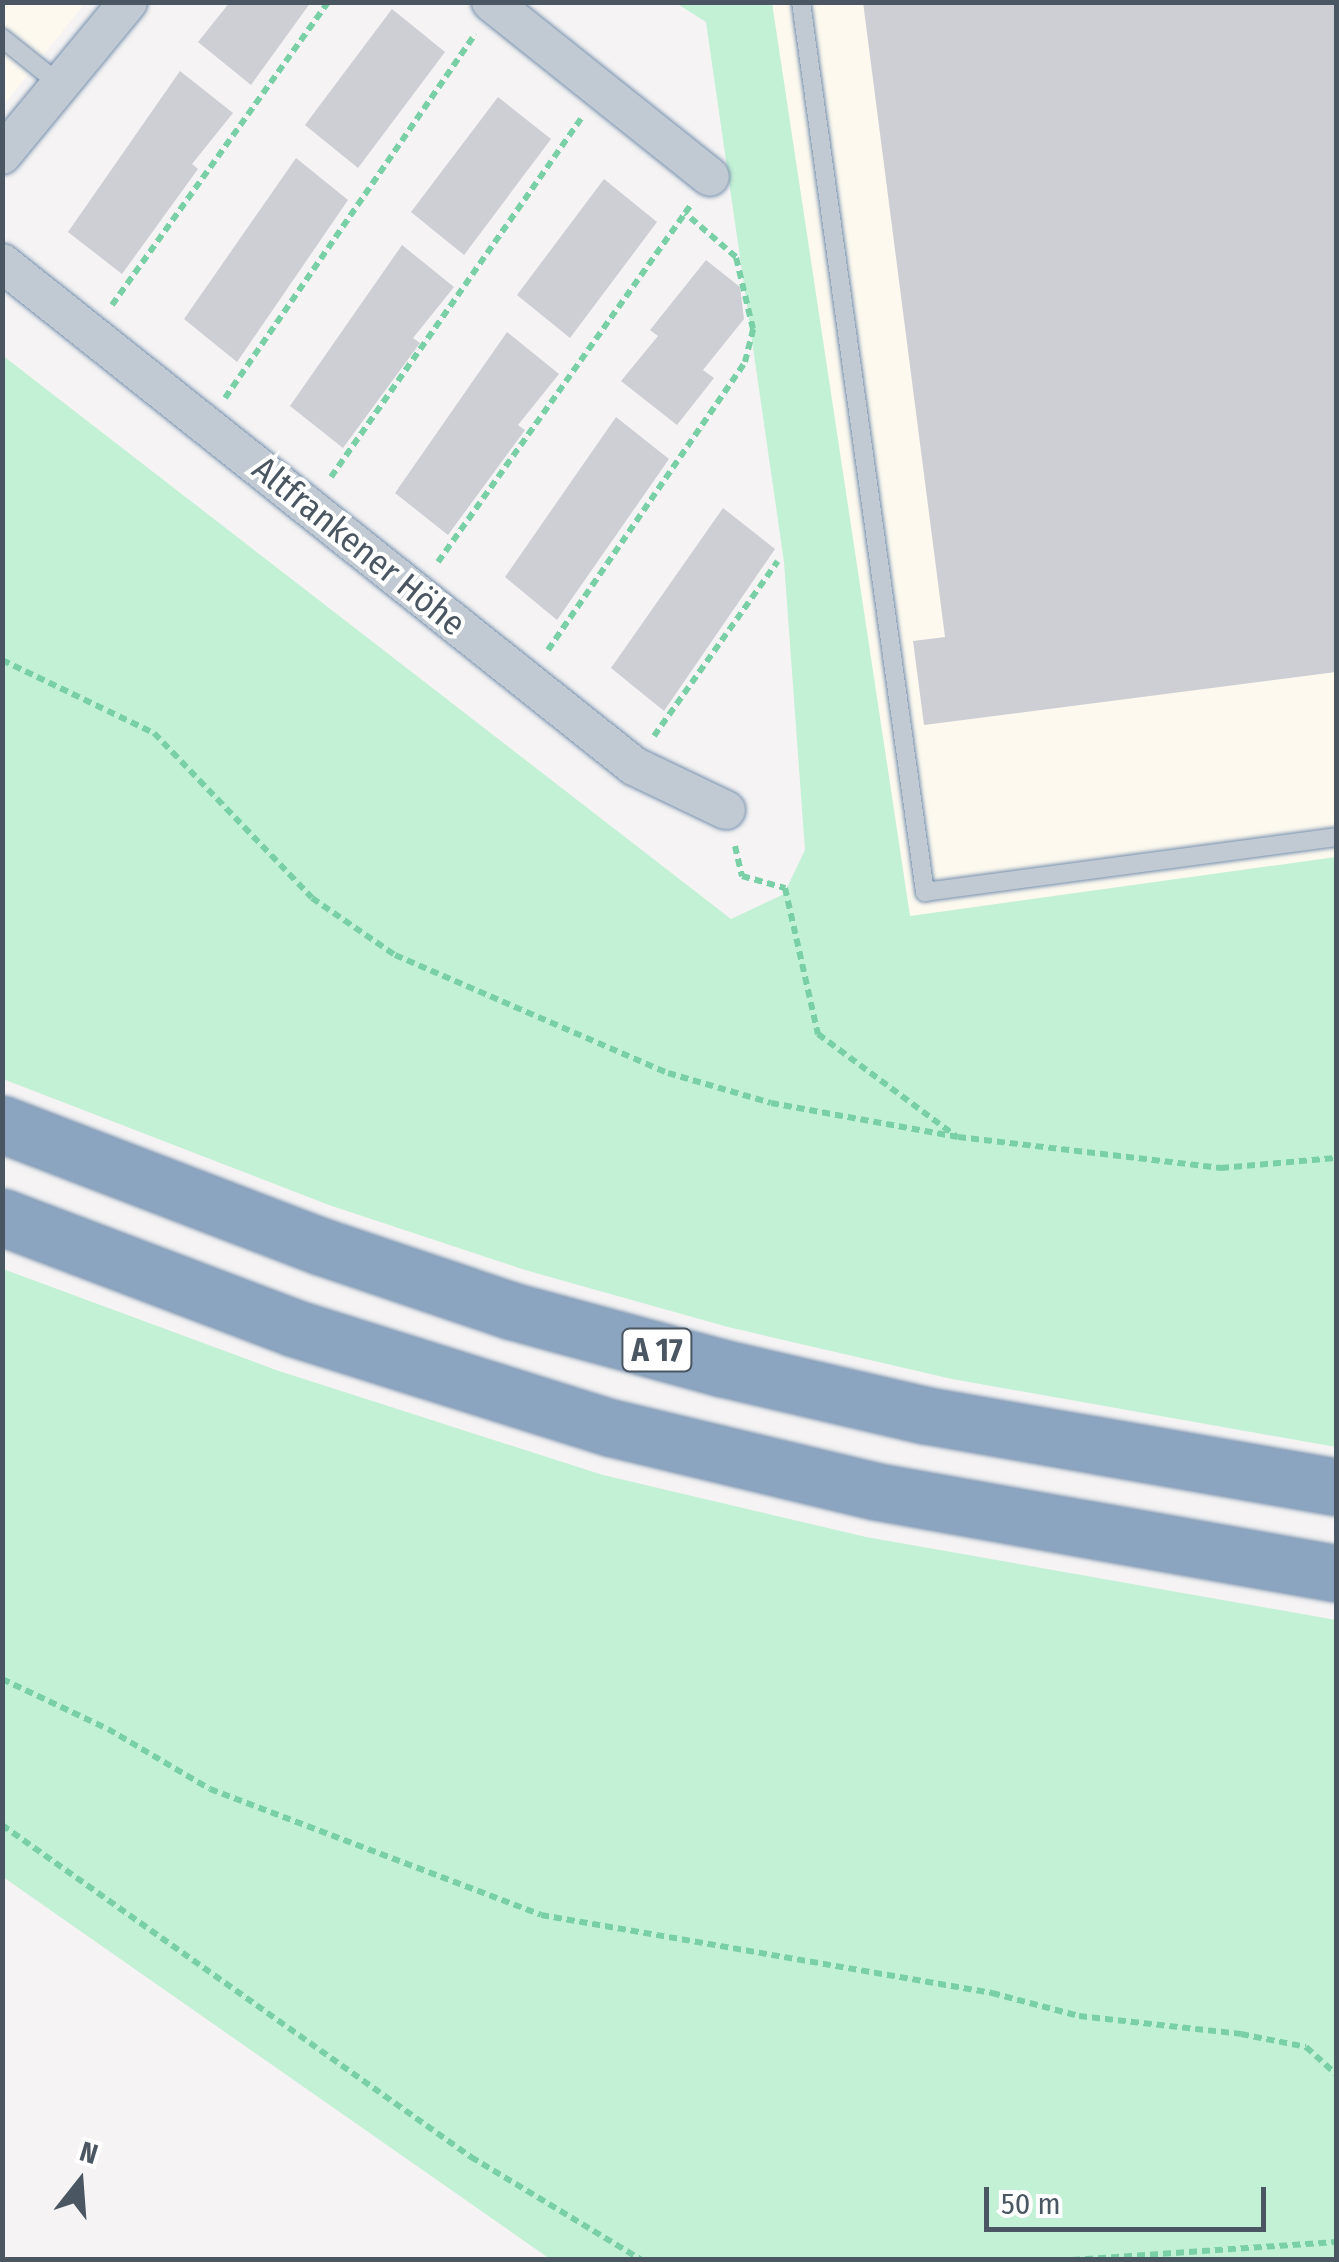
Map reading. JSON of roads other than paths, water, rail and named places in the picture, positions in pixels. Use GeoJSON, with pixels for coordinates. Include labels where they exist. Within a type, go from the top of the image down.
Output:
{"type":"FeatureCollection","features":[{"type":"Feature","properties":{"kind":"highway","name":"A 17"},"geometry":{"type":"LineString","coordinates":[[2,1124],[320,1246],[665,1352],[924,1415],[1336,1487]]}},
{"type":"Feature","properties":{"kind":"highway","name":"A 17"},"geometry":{"type":"LineString","coordinates":[[2,1218],[294,1328],[612,1428],[874,1491],[1336,1573]]}},
{"type":"Feature","properties":{"kind":"street"},"geometry":{"type":"LineString","coordinates":[[493,4],[710,177]]}},
{"type":"Feature","properties":{"kind":"street"},"geometry":{"type":"LineString","coordinates":[[2,156],[62,86],[117,7]]}},
{"type":"Feature","properties":{"kind":"street","name":"Altfrankener Höhe"},"geometry":{"type":"LineString","coordinates":[[2,264],[634,766],[726,810]]}},
{"type":"Feature","properties":{"kind":"lane"},"geometry":{"type":"LineString","coordinates":[[801,2],[925,892],[1336,837]]}},
{"type":"Feature","properties":{"kind":"lane"},"geometry":{"type":"LineString","coordinates":[[2,38],[62,86]]}}]}
